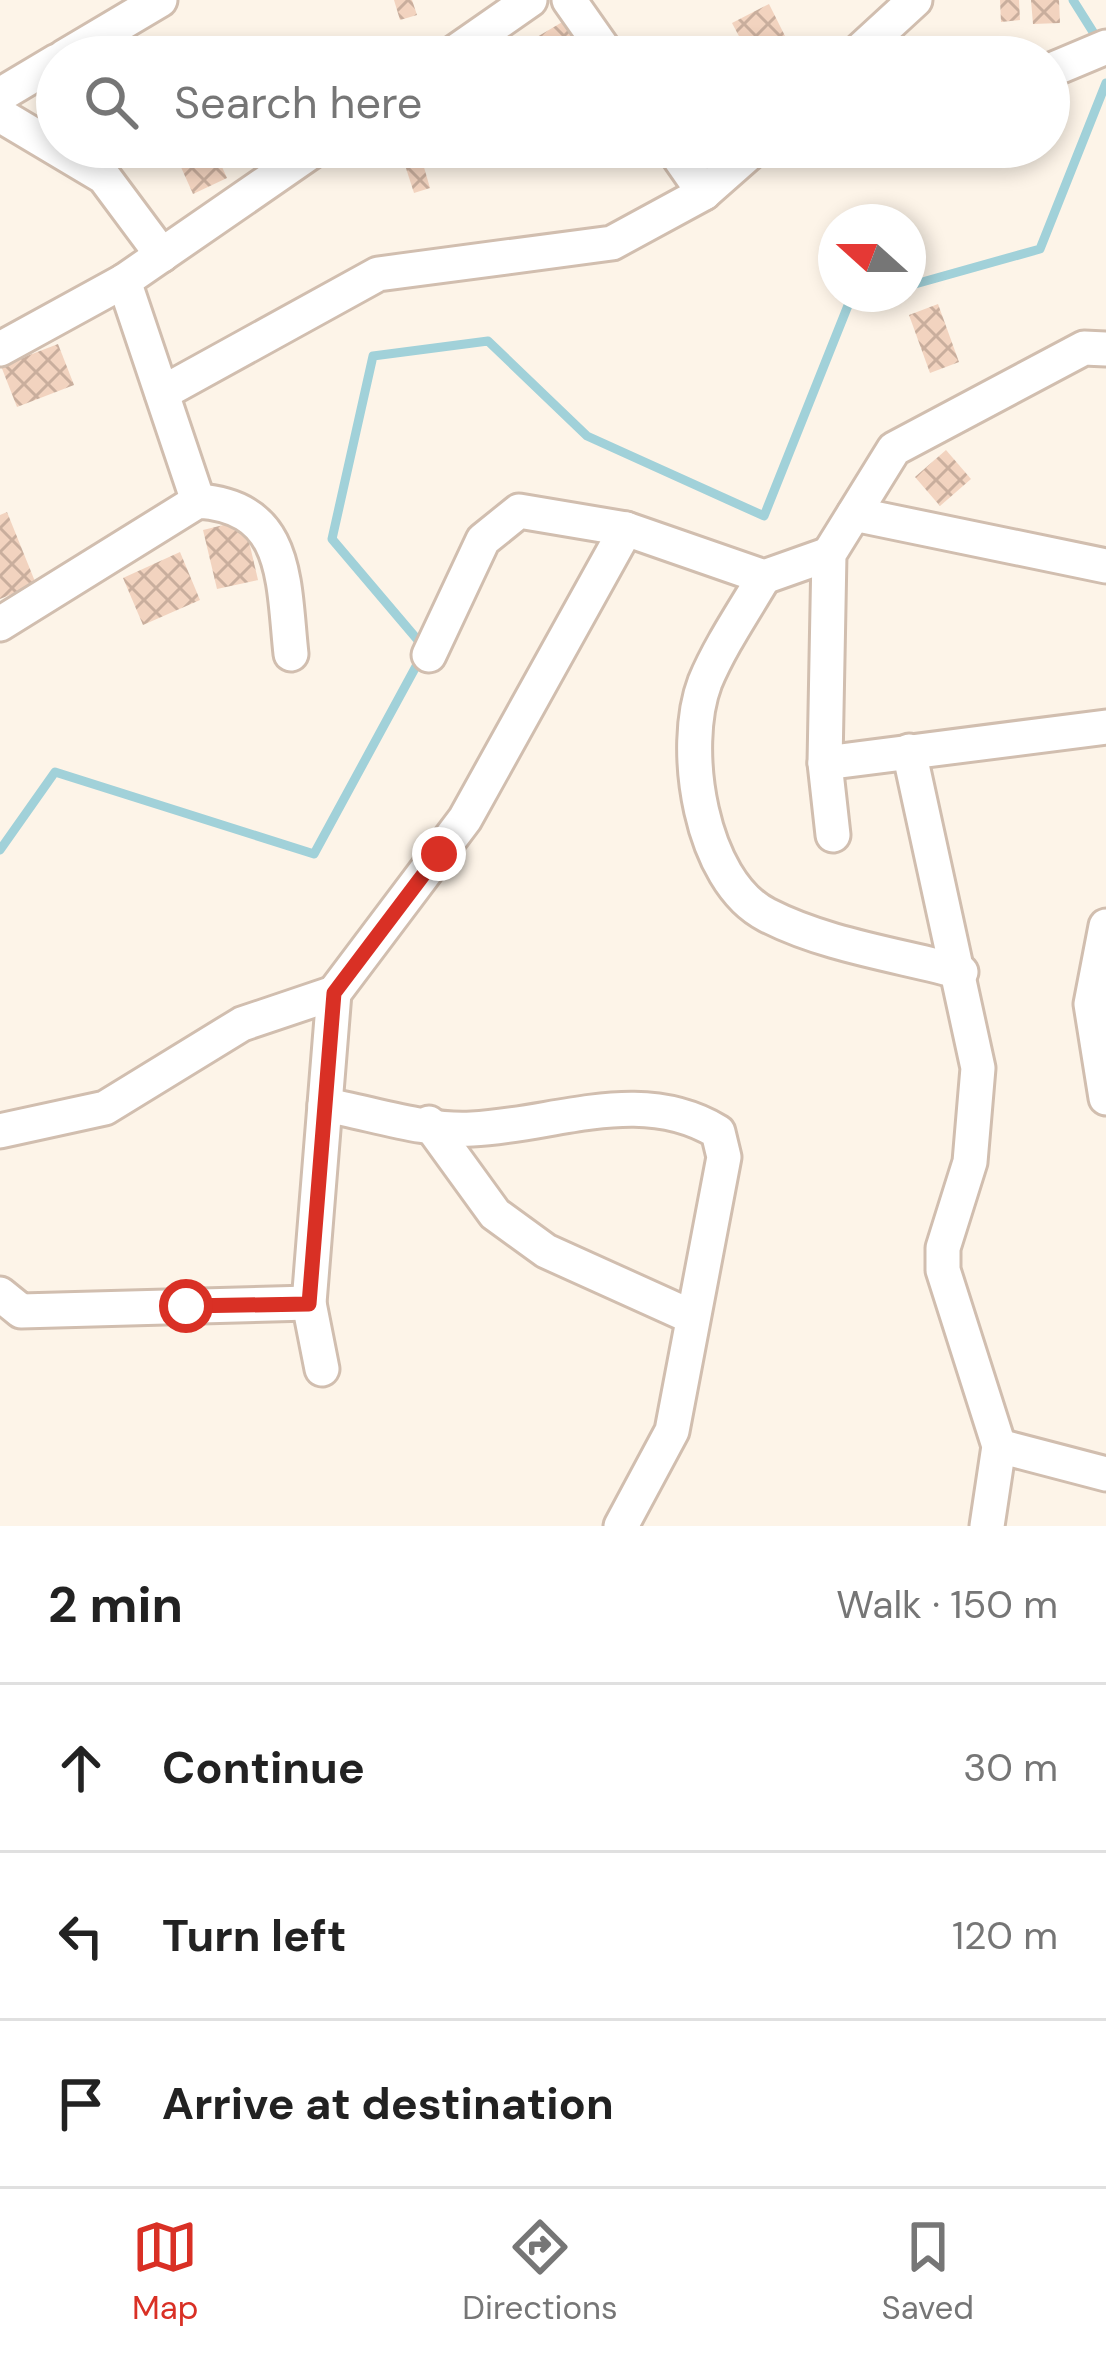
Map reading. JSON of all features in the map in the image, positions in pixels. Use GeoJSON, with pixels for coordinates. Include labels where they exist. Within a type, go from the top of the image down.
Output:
{"type":"FeatureCollection","features":[{"type":"Feature","properties":{"kind":"street"},"geometry":{"type":"LineString","coordinates":[[99,36],[160,0]]}},
{"type":"Feature","properties":{"kind":"street"},"geometry":{"type":"LineString","coordinates":[[478,36],[530,0]]}},
{"type":"Feature","properties":{"kind":"street"},"geometry":{"type":"LineString","coordinates":[[569,0],[594,36]]}},
{"type":"Feature","properties":{"kind":"street"},"geometry":{"type":"LineString","coordinates":[[876,36],[915,0]]}},
{"type":"Feature","properties":{"kind":"street"},"geometry":{"type":"LineString","coordinates":[[1070,62],[1106,47]]}},
{"type":"Feature","properties":{"kind":"street"},"geometry":{"type":"LineString","coordinates":[[0,95],[36,73]]}},
{"type":"Feature","properties":{"kind":"street"},"geometry":{"type":"LineString","coordinates":[[0,115],[36,136]]}},
{"type":"Feature","properties":{"kind":"street"},"geometry":{"type":"LineString","coordinates":[[89,168],[104,177],[162,255]]}},
{"type":"Feature","properties":{"kind":"street"},"geometry":{"type":"LineString","coordinates":[[0,349],[124,281],[288,168]]}},
{"type":"Feature","properties":{"kind":"street"},"geometry":{"type":"LineString","coordinates":[[687,168],[704,193]]}},
{"type":"Feature","properties":{"kind":"street"},"geometry":{"type":"LineString","coordinates":[[161,393],[378,274],[597,248],[704,193],[732,168]]}},
{"type":"Feature","properties":{"kind":"street"},"geometry":{"type":"LineString","coordinates":[[124,281],[198,501]]}},
{"type":"Feature","properties":{"kind":"street"},"geometry":{"type":"LineString","coordinates":[[833,835],[825,763],[829,554],[894,449],[1084,349],[1106,350]]}},
{"type":"Feature","properties":{"kind":"street"},"geometry":{"type":"LineString","coordinates":[[0,624],[198,501],[248,510],[273,542],[291,654]]}},
{"type":"Feature","properties":{"kind":"street"},"geometry":{"type":"LineString","coordinates":[[429,655],[483,540],[519,511],[626,529],[764,577],[829,554]]}},
{"type":"Feature","properties":{"kind":"street"},"geometry":{"type":"LineString","coordinates":[[854,514],[1106,566]]}},
{"type":"Feature","properties":{"kind":"street"},"geometry":{"type":"LineString","coordinates":[[322,1369],[309,1304],[334,993],[465,819],[626,529]]}},
{"type":"Feature","properties":{"kind":"street"},"geometry":{"type":"LineString","coordinates":[[764,577],[705,682],[694,724],[694,773],[712,844],[733,891],[763,914],[801,929],[961,972]]}},
{"type":"Feature","properties":{"kind":"street"},"geometry":{"type":"LineString","coordinates":[[825,763],[1106,727]]}},
{"type":"Feature","properties":{"kind":"street"},"geometry":{"type":"LineString","coordinates":[[909,752],[961,972],[978,1068],[970,1162],[943,1248],[944,1270],[999,1446],[987,1526]]}},
{"type":"Feature","properties":{"kind":"street"},"geometry":{"type":"LineString","coordinates":[[1106,926],[1091,1004],[1106,1098]]}},
{"type":"Feature","properties":{"kind":"street"},"geometry":{"type":"LineString","coordinates":[[0,1131],[105,1108],[242,1024],[334,993]]}},
{"type":"Feature","properties":{"kind":"street"},"geometry":{"type":"LineString","coordinates":[[325,1105],[467,1130],[609,1109],[672,1109],[718,1132],[724,1157],[672,1432],[621,1526]]}},
{"type":"Feature","properties":{"kind":"street"},"geometry":{"type":"LineString","coordinates":[[429,1123],[495,1214],[546,1251],[692,1316]]}},
{"type":"Feature","properties":{"kind":"street"},"geometry":{"type":"LineString","coordinates":[[0,1294],[21,1311],[309,1304]]}},
{"type":"Feature","properties":{"kind":"street"},"geometry":{"type":"LineString","coordinates":[[999,1446],[1105,1467]]}},
{"type":"Feature","properties":{"kind":"building"},"geometry":{"type":"Polygon","coordinates":[[[394,0],[412,0],[417,15],[400,20],[394,0]]]}},
{"type":"Feature","properties":{"kind":"building"},"geometry":{"type":"Polygon","coordinates":[[[1000,0],[1019,0],[1020,20],[1001,22],[1000,0]]]}},
{"type":"Feature","properties":{"kind":"building"},"geometry":{"type":"Polygon","coordinates":[[[1031,0],[1059,0],[1060,23],[1033,24],[1031,0]]]}},
{"type":"Feature","properties":{"kind":"building"},"geometry":{"type":"Polygon","coordinates":[[[769,4],[785,36],[739,36],[732,23],[769,4]]]}},
{"type":"Feature","properties":{"kind":"building"},"geometry":{"type":"Polygon","coordinates":[[[564,21],[573,36],[539,36],[564,21]]]}},
{"type":"Feature","properties":{"kind":"building"},"geometry":{"type":"Polygon","coordinates":[[[181,168],[222,168],[227,178],[193,194],[181,168]]]}},
{"type":"Feature","properties":{"kind":"building"},"geometry":{"type":"Polygon","coordinates":[[[406,168],[424,168],[430,188],[414,193],[406,168]]]}},
{"type":"Feature","properties":{"kind":"building"},"geometry":{"type":"Polygon","coordinates":[[[938,304],[959,362],[930,373],[909,315],[938,304]]]}},
{"type":"Feature","properties":{"kind":"building"},"geometry":{"type":"Polygon","coordinates":[[[58,344],[74,385],[17,407],[1,366],[58,344]]]}},
{"type":"Feature","properties":{"kind":"building"},"geometry":{"type":"Polygon","coordinates":[[[946,450],[971,479],[940,506],[915,477],[946,450]]]}},
{"type":"Feature","properties":{"kind":"building"},"geometry":{"type":"Polygon","coordinates":[[[7,512],[36,584],[0,599],[0,515],[7,512]]]}},
{"type":"Feature","properties":{"kind":"building"},"geometry":{"type":"Polygon","coordinates":[[[244,520],[258,580],[217,589],[203,530],[244,520]]]}},
{"type":"Feature","properties":{"kind":"building"},"geometry":{"type":"Polygon","coordinates":[[[180,552],[200,600],[143,625],[123,578],[180,552]]]}},
{"type":"Feature","properties":{"kind":"waterway"},"geometry":{"type":"LineString","coordinates":[[1073,0],[1100,43]]}},
{"type":"Feature","properties":{"kind":"waterway"},"geometry":{"type":"LineString","coordinates":[[926,281],[1040,249],[1106,83]]}},
{"type":"Feature","properties":{"kind":"waterway"},"geometry":{"type":"LineString","coordinates":[[422,645],[332,539],[373,356],[488,341],[587,436],[764,516],[845,312]]}},
{"type":"Feature","properties":{"kind":"waterway"},"geometry":{"type":"LineString","coordinates":[[0,850],[55,772],[314,854],[420,659]]}},
{"type":"Feature","properties":{"kind":"route"},"geometry":{"type":"LineString","coordinates":[[186,1306],[309,1304],[334,993],[439,854]]}}]}
